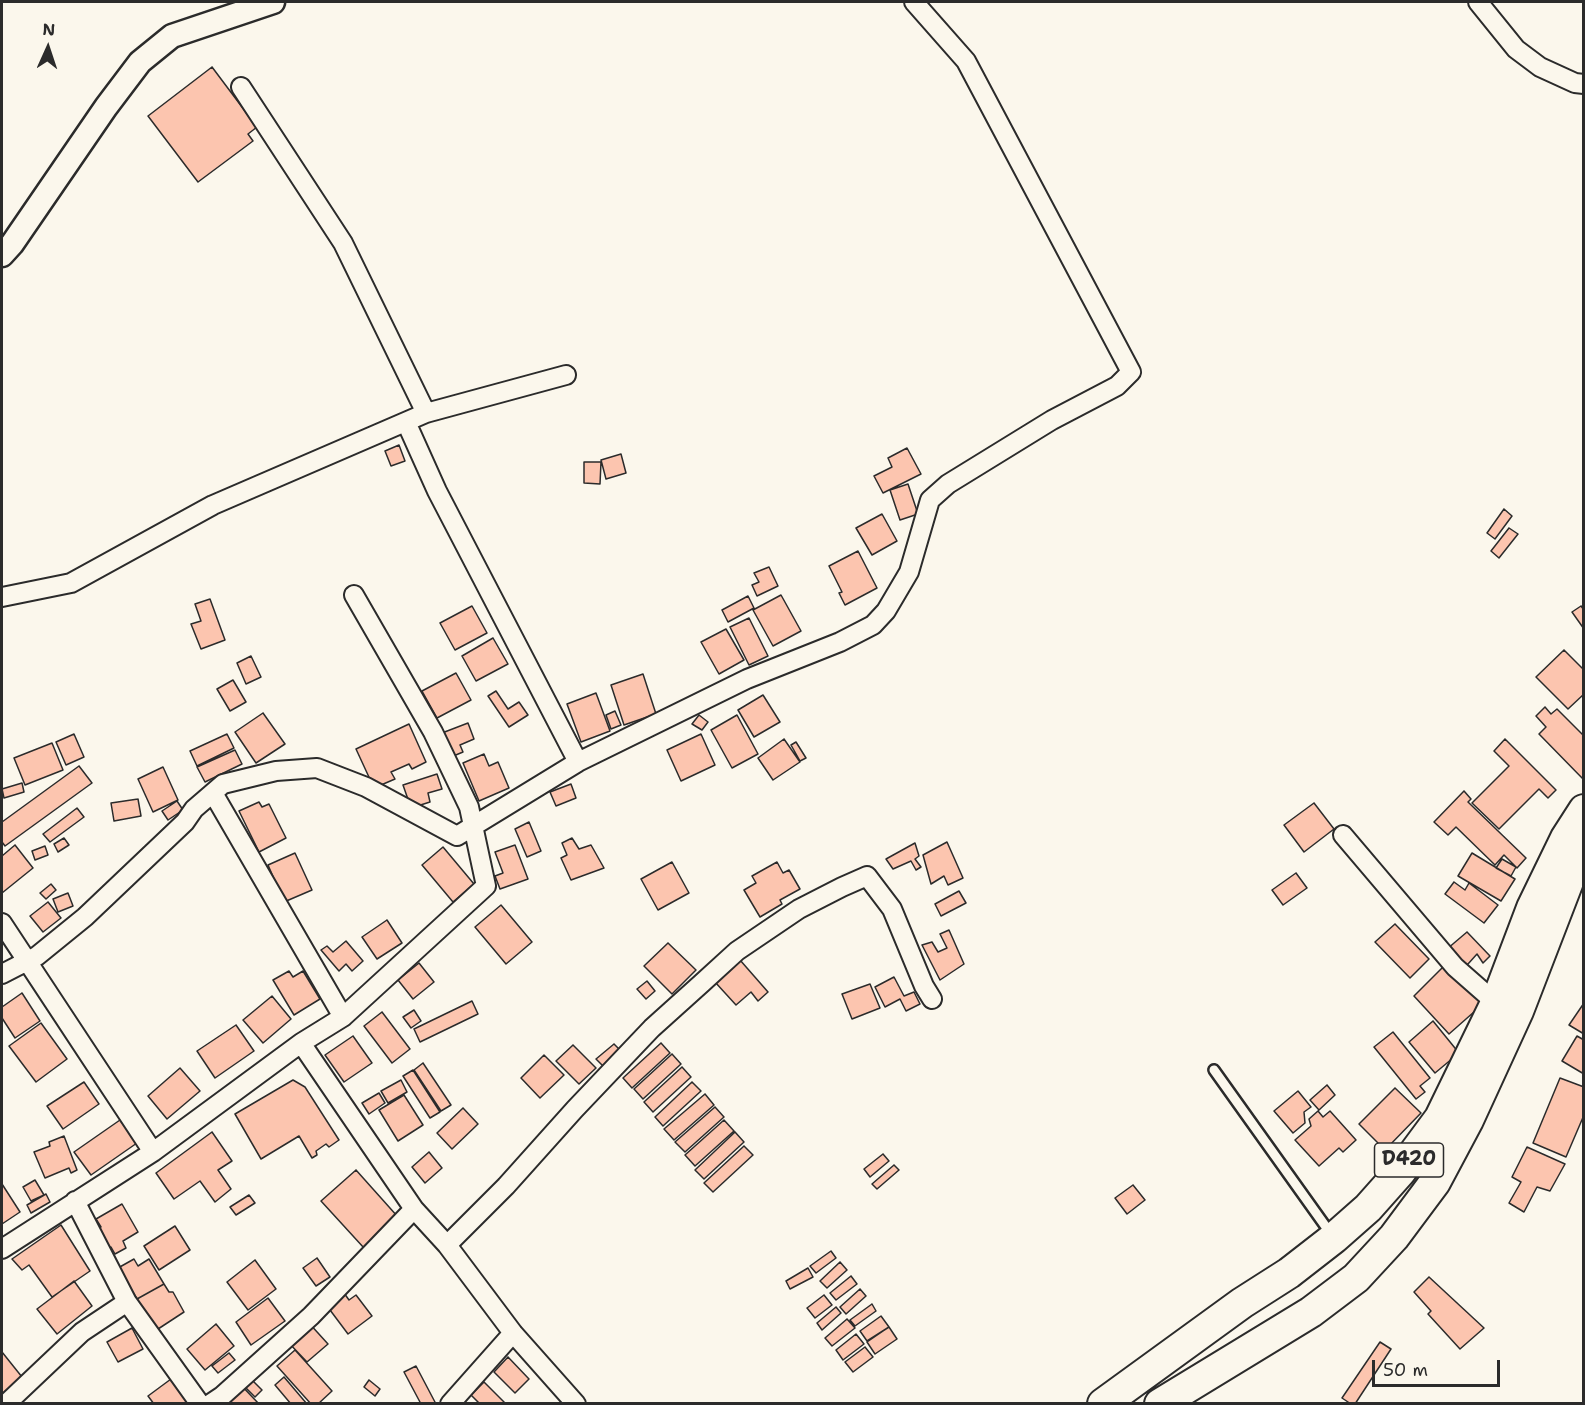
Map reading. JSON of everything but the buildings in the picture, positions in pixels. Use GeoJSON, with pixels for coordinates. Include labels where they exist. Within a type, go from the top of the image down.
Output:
{"type":"FeatureCollection","features":[{"type":"Feature","properties":{"kind":"highway","name":"D420"},"geometry":{"type":"LineString","coordinates":[[1102,1404],[1223,1317],[1289,1273],[1334,1238],[1368,1208],[1400,1172],[1440,1118],[1496,1003],[1532,908],[1566,838],[1584,810]]}},
{"type":"Feature","properties":{"kind":"highway","name":"D420"},"geometry":{"type":"LineString","coordinates":[[1160,1404],[1311,1312],[1356,1278],[1394,1237],[1435,1182],[1468,1120],[1518,1011],[1572,871],[1584,849]]}},
{"type":"Feature","properties":{"kind":"street"},"geometry":{"type":"LineString","coordinates":[[2,255],[140,62],[172,36],[273,2]]}},
{"type":"Feature","properties":{"kind":"street"},"geometry":{"type":"LineString","coordinates":[[2,974],[37,956],[85,916],[223,784],[276,771],[317,768],[366,787],[457,836],[578,762],[747,678],[840,642],[873,625],[886,611],[909,572],[930,500],[948,484],[1052,420],[1117,386],[1131,372],[966,61],[914,2]]}},
{"type":"Feature","properties":{"kind":"street"},"geometry":{"type":"LineString","coordinates":[[1478,2],[1524,55],[1540,67],[1575,83],[1584,84]]}},
{"type":"Feature","properties":{"kind":"street"},"geometry":{"type":"LineString","coordinates":[[241,87],[344,243],[426,413]]}},
{"type":"Feature","properties":{"kind":"street"},"geometry":{"type":"LineString","coordinates":[[2,597],[71,583],[213,505],[426,413],[566,375]]}},
{"type":"Feature","properties":{"kind":"street"},"geometry":{"type":"LineString","coordinates":[[406,422],[437,491],[578,762]]}},
{"type":"Feature","properties":{"kind":"street"},"geometry":{"type":"LineString","coordinates":[[2,1249],[153,1152],[301,1043],[343,1017],[486,886],[469,807],[433,732],[354,595]]}},
{"type":"Feature","properties":{"kind":"street"},"geometry":{"type":"LineString","coordinates":[[213,793],[343,1017]]}},
{"type":"Feature","properties":{"kind":"street"},"geometry":{"type":"LineString","coordinates":[[1343,835],[1455,967],[1496,1003]]}},
{"type":"Feature","properties":{"kind":"street"},"geometry":{"type":"LineString","coordinates":[[447,1245],[506,1186],[652,1028],[737,951],[799,909],[842,887],[867,876],[892,909],[924,986],[932,999]]}},
{"type":"Feature","properties":{"kind":"street"},"geometry":{"type":"LineString","coordinates":[[2,923],[26,963],[153,1152]]}},
{"type":"Feature","properties":{"kind":"street"},"geometry":{"type":"LineString","coordinates":[[301,1043],[414,1209],[447,1245],[513,1333],[576,1404]]}},
{"type":"Feature","properties":{"kind":"street"},"geometry":{"type":"LineString","coordinates":[[75,1201],[127,1302],[200,1404]]}},
{"type":"Feature","properties":{"kind":"street"},"geometry":{"type":"LineString","coordinates":[[210,1404],[222,1396],[311,1316],[414,1209]]}},
{"type":"Feature","properties":{"kind":"street"},"geometry":{"type":"LineString","coordinates":[[6,1404],[82,1332],[127,1302]]}},
{"type":"Feature","properties":{"kind":"street"},"geometry":{"type":"LineString","coordinates":[[450,1404],[513,1333]]}},
{"type":"Feature","properties":{"kind":"lane"},"geometry":{"type":"LineString","coordinates":[[1214,1070],[1334,1238]]}}]}
